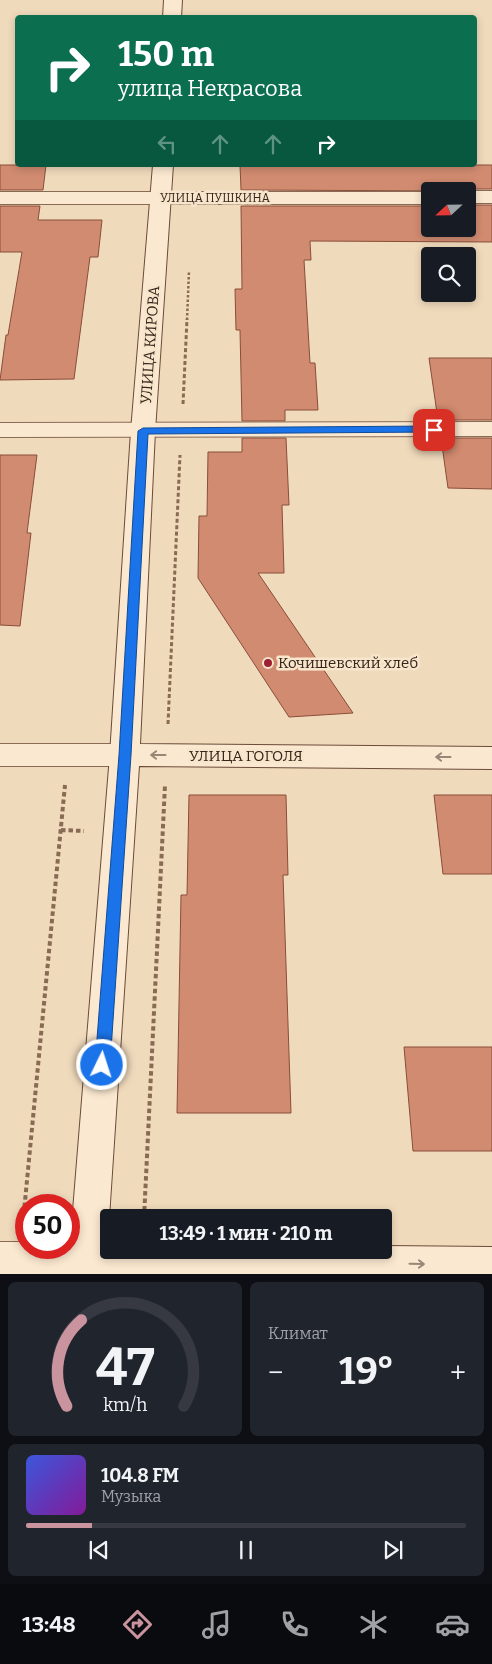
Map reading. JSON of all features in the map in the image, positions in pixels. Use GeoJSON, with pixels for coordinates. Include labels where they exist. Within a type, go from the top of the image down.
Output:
{"type":"FeatureCollection","features":[{"type":"Feature","properties":{"kind":"main road"},"geometry":{"type":"LineString","coordinates":[[172,15],[173,0]]}},
{"type":"Feature","properties":{"kind":"main road","name":"УЛИЦА КИРОВА"},"geometry":{"type":"LineString","coordinates":[[88,1267],[125,755],[143,431],[163,167]]}},
{"type":"Feature","properties":{"kind":"main road"},"geometry":{"type":"LineString","coordinates":[[476,197],[492,197]]}},
{"type":"Feature","properties":{"kind":"main road","name":"УЛИЦА ПУШКИНА"},"geometry":{"type":"LineString","coordinates":[[0,198],[421,198]]}},
{"type":"Feature","properties":{"kind":"main road"},"geometry":{"type":"LineString","coordinates":[[0,430],[492,429]]}},
{"type":"Feature","properties":{"kind":"main road","name":"УЛИЦА ГОГОЛЯ"},"geometry":{"type":"LineString","coordinates":[[0,755],[492,758]]}},
{"type":"Feature","properties":{"kind":"main road"},"geometry":{"type":"LineString","coordinates":[[10,1260],[88,1267],[492,1265]]}},
{"type":"Feature","properties":{"kind":"path"},"geometry":{"type":"LineString","coordinates":[[144,1209],[189,266]]}},
{"type":"Feature","properties":{"kind":"path"},"geometry":{"type":"LineString","coordinates":[[10,1260],[68,755]]}},
{"type":"Feature","properties":{"kind":"building"},"geometry":{"type":"Polygon","coordinates":[[[0,165],[46,167],[43,190],[0,190],[0,165]]]}},
{"type":"Feature","properties":{"kind":"building"},"geometry":{"type":"Polygon","coordinates":[[[477,165],[492,165],[492,189],[476,189],[476,182],[421,182],[421,191],[241,190],[240,167],[477,167],[477,165]]]}},
{"type":"Feature","properties":{"kind":"building"},"geometry":{"type":"Polygon","coordinates":[[[476,205],[492,205],[492,242],[310,241],[311,260],[304,260],[310,363],[315,363],[318,410],[285,410],[285,421],[242,421],[240,330],[236,330],[235,289],[242,289],[241,206],[421,206],[421,238],[476,238],[476,205]]]}},
{"type":"Feature","properties":{"kind":"building"},"geometry":{"type":"Polygon","coordinates":[[[0,206],[40,206],[38,220],[102,220],[98,257],[90,257],[74,379],[0,380],[6,335],[8,335],[22,252],[0,252],[0,206]]]}},
{"type":"Feature","properties":{"kind":"building"},"geometry":{"type":"Polygon","coordinates":[[[429,358],[492,358],[492,420],[438,420],[429,358]]]}},
{"type":"Feature","properties":{"kind":"building"},"geometry":{"type":"Polygon","coordinates":[[[242,438],[286,438],[289,505],[282,505],[284,573],[258,573],[353,713],[289,717],[198,578],[199,516],[207,516],[208,452],[242,452],[242,438]]]}},
{"type":"Feature","properties":{"kind":"building"},"geometry":{"type":"Polygon","coordinates":[[[441,438],[492,438],[492,489],[448,488],[441,438]]]}},
{"type":"Feature","properties":{"kind":"building"},"geometry":{"type":"Polygon","coordinates":[[[0,455],[37,455],[27,533],[31,533],[20,626],[0,625],[0,455]]]}},
{"type":"Feature","properties":{"kind":"building"},"geometry":{"type":"Polygon","coordinates":[[[189,795],[286,795],[288,875],[283,875],[291,1113],[177,1113],[181,895],[187,895],[189,795]]]}},
{"type":"Feature","properties":{"kind":"building"},"geometry":{"type":"Polygon","coordinates":[[[434,795],[492,795],[492,874],[443,874],[434,795]]]}},
{"type":"Feature","properties":{"kind":"building"},"geometry":{"type":"Polygon","coordinates":[[[404,1047],[492,1047],[492,1151],[413,1151],[404,1047]]]}},
{"type":"Feature","properties":{"kind":"place","name":"Кочишевский хлеб"},"geometry":{"type":"Point","coordinates":[268,663]}},
{"type":"Feature","properties":{"kind":"route"},"geometry":{"type":"LineString","coordinates":[[102,1065],[125,755],[143,431],[434,430]]}}]}
